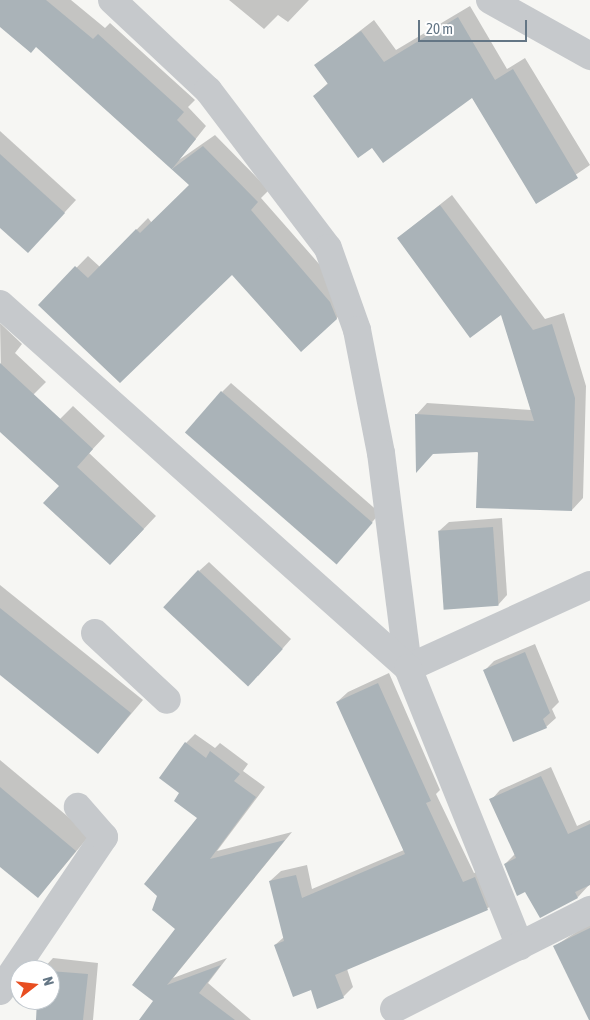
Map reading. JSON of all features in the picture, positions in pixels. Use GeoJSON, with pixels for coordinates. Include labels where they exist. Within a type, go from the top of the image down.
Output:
{"type":"FeatureCollection","features":[{"type":"Feature","properties":{"kind":"street"},"geometry":{"type":"LineString","coordinates":[[112,0],[208,90],[328,248],[357,330],[381,453],[408,668],[520,946]]}},
{"type":"Feature","properties":{"kind":"street"},"geometry":{"type":"LineString","coordinates":[[490,0],[590,56]]}},
{"type":"Feature","properties":{"kind":"street"},"geometry":{"type":"LineString","coordinates":[[0,304],[408,668]]}},
{"type":"Feature","properties":{"kind":"street"},"geometry":{"type":"LineString","coordinates":[[408,668],[590,585]]}},
{"type":"Feature","properties":{"kind":"street"},"geometry":{"type":"LineString","coordinates":[[95,633],[167,700]]}},
{"type":"Feature","properties":{"kind":"street"},"geometry":{"type":"LineString","coordinates":[[0,991],[104,837],[78,807]]}},
{"type":"Feature","properties":{"kind":"street"},"geometry":{"type":"LineString","coordinates":[[394,1009],[590,910]]}},
{"type":"Feature","properties":{"kind":"building"},"geometry":{"type":"Polygon","coordinates":[[[0,0],[46,0],[93,39],[98,34],[184,112],[177,120],[196,139],[172,169],[203,146],[258,202],[251,210],[330,302],[337,319],[301,352],[232,275],[120,383],[38,305],[75,266],[88,278],[136,229],[140,233],[189,185],[36,47],[31,53],[0,27],[0,0]]]}},
{"type":"Feature","properties":{"kind":"building"},"geometry":{"type":"Polygon","coordinates":[[[458,17],[495,80],[513,69],[578,178],[536,204],[472,98],[383,163],[372,148],[358,158],[313,96],[328,84],[314,65],[361,31],[384,62],[458,17]]]}},
{"type":"Feature","properties":{"kind":"building"},"geometry":{"type":"Polygon","coordinates":[[[0,154],[65,213],[28,253],[0,228],[0,154]]]}},
{"type":"Feature","properties":{"kind":"building"},"geometry":{"type":"Polygon","coordinates":[[[440,205],[533,330],[552,324],[575,398],[572,511],[476,508],[478,452],[433,454],[416,473],[415,414],[534,421],[501,315],[470,338],[397,238],[440,205]]]}},
{"type":"Feature","properties":{"kind":"building"},"geometry":{"type":"Polygon","coordinates":[[[0,363],[93,449],[77,467],[144,529],[110,565],[43,503],[59,486],[0,432],[0,363]]]}},
{"type":"Feature","properties":{"kind":"building"},"geometry":{"type":"Polygon","coordinates":[[[221,391],[373,523],[337,564],[185,433],[221,391]]]}},
{"type":"Feature","properties":{"kind":"building"},"geometry":{"type":"Polygon","coordinates":[[[493,527],[499,606],[444,610],[438,531],[493,527]]]}},
{"type":"Feature","properties":{"kind":"building"},"geometry":{"type":"Polygon","coordinates":[[[198,570],[283,649],[248,686],[163,607],[198,570]]]}},
{"type":"Feature","properties":{"kind":"building"},"geometry":{"type":"Polygon","coordinates":[[[0,608],[131,713],[98,754],[0,675],[0,608]]]}},
{"type":"Feature","properties":{"kind":"building"},"geometry":{"type":"Polygon","coordinates":[[[525,652],[550,713],[543,719],[547,728],[513,742],[483,670],[525,652]]]}},
{"type":"Feature","properties":{"kind":"building"},"geometry":{"type":"Polygon","coordinates":[[[378,683],[431,801],[426,803],[463,882],[475,877],[488,910],[335,975],[344,998],[317,1009],[311,990],[293,997],[274,945],[284,941],[269,881],[296,875],[302,898],[405,854],[336,702],[378,683]]]}},
{"type":"Feature","properties":{"kind":"building"},"geometry":{"type":"Polygon","coordinates":[[[185,742],[206,758],[210,751],[240,774],[234,781],[256,797],[210,859],[285,840],[167,985],[221,965],[199,993],[235,1020],[139,1020],[153,1001],[132,985],[175,929],[152,910],[157,896],[144,884],[197,818],[174,801],[179,793],[159,778],[185,742]]]}},
{"type":"Feature","properties":{"kind":"building"},"geometry":{"type":"Polygon","coordinates":[[[541,776],[568,834],[590,824],[590,885],[575,892],[578,898],[540,918],[525,892],[517,896],[504,864],[516,858],[489,799],[541,776]]]}},
{"type":"Feature","properties":{"kind":"building"},"geometry":{"type":"Polygon","coordinates":[[[0,787],[76,851],[38,898],[0,867],[0,787]]]}},
{"type":"Feature","properties":{"kind":"building"},"geometry":{"type":"Polygon","coordinates":[[[590,928],[590,1020],[589,1020],[553,946],[590,928]]]}},
{"type":"Feature","properties":{"kind":"building"},"geometry":{"type":"Polygon","coordinates":[[[60,972],[88,974],[83,1020],[36,1020],[36,1010],[60,1010],[60,972]]]}}]}
